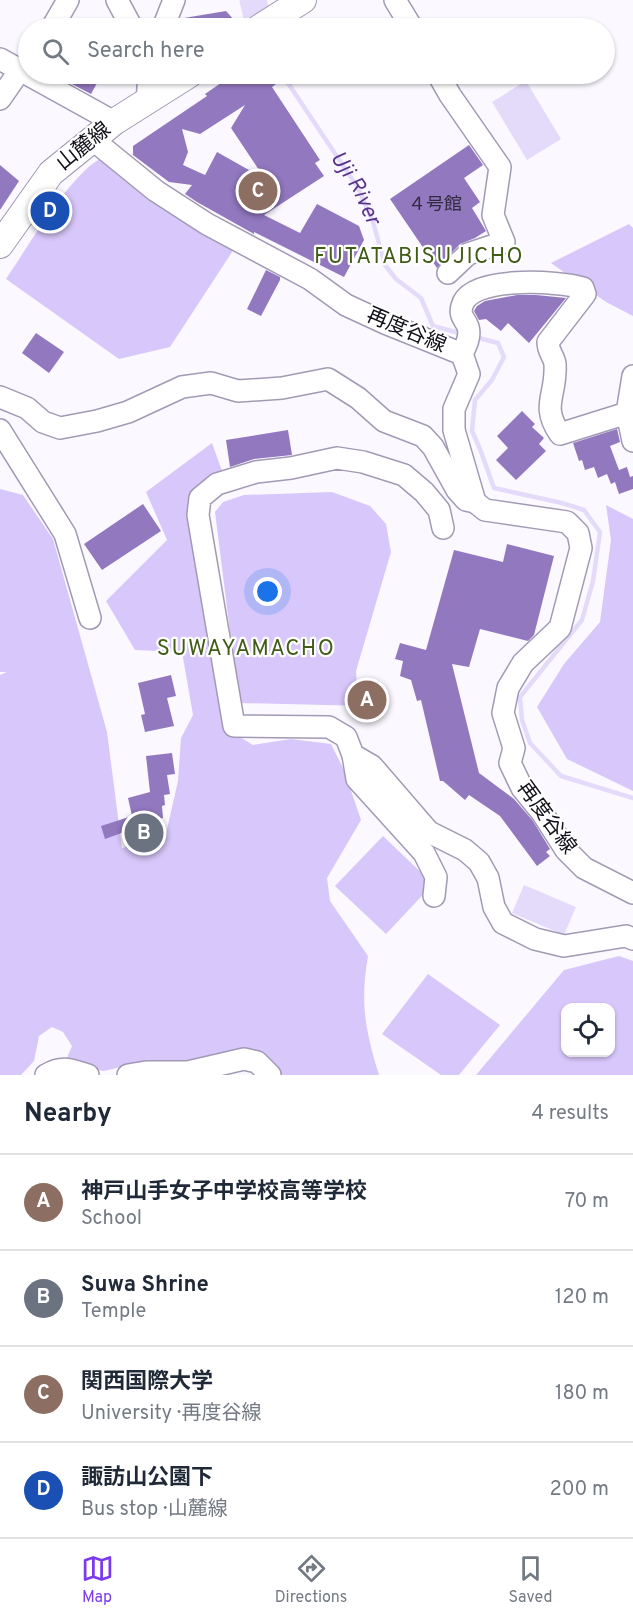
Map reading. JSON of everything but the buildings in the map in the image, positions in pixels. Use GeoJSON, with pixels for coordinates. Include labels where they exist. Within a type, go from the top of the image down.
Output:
{"type":"FeatureCollection","features":[{"type":"Feature","properties":{"kind":"main road"},"geometry":{"type":"LineString","coordinates":[[275,18],[303,0]]}},
{"type":"Feature","properties":{"kind":"main road","name":"山麓線"},"geometry":{"type":"LineString","coordinates":[[0,244],[51,173],[114,122],[175,84]]}},
{"type":"Feature","properties":{"kind":"street"},"geometry":{"type":"LineString","coordinates":[[58,18],[68,0]]}},
{"type":"Feature","properties":{"kind":"street"},"geometry":{"type":"LineString","coordinates":[[117,0],[127,18]]}},
{"type":"Feature","properties":{"kind":"street"},"geometry":{"type":"LineString","coordinates":[[167,18],[174,0]]}},
{"type":"Feature","properties":{"kind":"street"},"geometry":{"type":"LineString","coordinates":[[395,0],[406,18]]}},
{"type":"Feature","properties":{"kind":"street"},"geometry":{"type":"LineString","coordinates":[[0,59],[18,67]]}},
{"type":"Feature","properties":{"kind":"street"},"geometry":{"type":"LineString","coordinates":[[0,99],[18,75]]}},
{"type":"Feature","properties":{"kind":"street"},"geometry":{"type":"LineString","coordinates":[[50,84],[114,122]]}},
{"type":"Feature","properties":{"kind":"street"},"geometry":{"type":"LineString","coordinates":[[147,102],[148,84]]}},
{"type":"Feature","properties":{"kind":"street"},"geometry":{"type":"LineString","coordinates":[[444,84],[500,167],[493,215],[504,242],[468,254],[448,273]]}},
{"type":"Feature","properties":{"kind":"street","name":"再度谷線"},"geometry":{"type":"LineString","coordinates":[[92,139],[156,191],[207,224],[310,279],[346,305],[385,323],[466,342],[470,374],[454,409],[454,430],[475,501],[485,510],[567,522],[578,533],[581,548],[560,628],[523,663],[508,688],[503,713],[513,748],[510,763],[522,788],[543,814],[566,850],[584,868],[633,893]]}},
{"type":"Feature","properties":{"kind":"street"},"geometry":{"type":"LineString","coordinates":[[466,342],[461,308],[465,297],[476,291],[493,286],[532,282],[583,288],[585,294],[580,303],[548,342],[548,351],[555,362],[554,386],[549,412],[552,422],[560,434],[627,413]]}},
{"type":"Feature","properties":{"kind":"street"},"geometry":{"type":"LineString","coordinates":[[633,376],[627,413],[633,441]]}},
{"type":"Feature","properties":{"kind":"street"},"geometry":{"type":"LineString","coordinates":[[0,397],[27,408],[43,422],[60,428],[98,421],[128,412],[182,387],[211,383],[238,391],[282,388],[328,379],[358,398],[384,421],[423,436],[433,447],[457,490],[466,500],[475,501]]}},
{"type":"Feature","properties":{"kind":"street"},"geometry":{"type":"LineString","coordinates":[[0,430],[65,534],[90,618]]}},
{"type":"Feature","properties":{"kind":"street"},"geometry":{"type":"LineString","coordinates":[[434,896],[436,877],[424,853],[357,779],[353,755],[346,736],[329,727],[234,726],[198,515],[200,498],[217,484],[256,472],[291,468],[337,458],[363,462],[404,475],[424,492],[439,510],[443,528]]}},
{"type":"Feature","properties":{"kind":"street"},"geometry":{"type":"LineString","coordinates":[[353,755],[372,766],[429,832],[465,850],[479,862],[488,878],[494,907],[503,923],[535,939],[564,946],[626,936],[633,939]]}},
{"type":"Feature","properties":{"kind":"street"},"geometry":{"type":"LineString","coordinates":[[128,1075],[146,1072],[188,1072],[244,1059],[257,1062],[270,1075]]}},
{"type":"Feature","properties":{"kind":"street"},"geometry":{"type":"LineString","coordinates":[[46,1075],[56,1070],[69,1069],[88,1075]]}},
{"type":"Feature","properties":{"kind":"shaded area"},"geometry":{"type":"Polygon","coordinates":[[[521,84],[528,84],[561,139],[527,160],[492,102],[521,84]]]}},
{"type":"Feature","properties":{"kind":"shaded area"},"geometry":{"type":"Polygon","coordinates":[[[104,157],[234,249],[170,347],[119,359],[6,279],[65,193],[92,164],[104,157]]]}},
{"type":"Feature","properties":{"kind":"shaded area"},"geometry":{"type":"Polygon","coordinates":[[[629,224],[633,228],[633,316],[606,302],[551,263],[629,224]]]}},
{"type":"Feature","properties":{"kind":"shaded area"},"geometry":{"type":"Polygon","coordinates":[[[212,443],[222,471],[198,489],[187,510],[228,730],[253,745],[291,739],[331,744],[344,770],[361,820],[327,878],[330,901],[368,956],[364,988],[365,1016],[379,1075],[277,1075],[255,1052],[185,1061],[145,1061],[104,1071],[64,1065],[72,1046],[63,1032],[52,1027],[39,1036],[34,1061],[21,1075],[0,1075],[0,675],[7,672],[0,672],[0,489],[23,495],[53,539],[107,732],[122,848],[165,838],[178,781],[181,738],[193,715],[182,652],[135,650],[106,601],[167,540],[146,492],[212,443]]]}},
{"type":"Feature","properties":{"kind":"shaded area"},"geometry":{"type":"Polygon","coordinates":[[[332,492],[370,506],[386,524],[391,552],[356,671],[357,688],[367,706],[239,703],[215,512],[223,502],[244,495],[332,492]]]}},
{"type":"Feature","properties":{"kind":"shaded area"},"geometry":{"type":"Polygon","coordinates":[[[606,505],[633,519],[633,791],[567,759],[537,707],[564,664],[600,622],[611,540],[606,505]]]}},
{"type":"Feature","properties":{"kind":"shaded area"},"geometry":{"type":"Polygon","coordinates":[[[383,836],[433,884],[386,934],[335,886],[383,836]]]}},
{"type":"Feature","properties":{"kind":"shaded area"},"geometry":{"type":"Polygon","coordinates":[[[524,885],[576,907],[564,935],[512,913],[524,885]]]}},
{"type":"Feature","properties":{"kind":"shaded area"},"geometry":{"type":"Polygon","coordinates":[[[619,956],[633,961],[633,1075],[476,1075],[564,970],[619,956]]]}},
{"type":"Feature","properties":{"kind":"shaded area"},"geometry":{"type":"Polygon","coordinates":[[[428,974],[500,1025],[459,1075],[441,1075],[382,1034],[428,974]]]}},
{"type":"Feature","properties":{"kind":"waterway","name":"Uji River"},"geometry":{"type":"LineString","coordinates":[[253,0],[257,18]]}},
{"type":"Feature","properties":{"kind":"waterway","name":"Uji River"},"geometry":{"type":"LineString","coordinates":[[289,84],[358,188],[373,222],[385,265],[396,279],[421,298],[433,326],[463,334]]}},
{"type":"Feature","properties":{"kind":"waterway"},"geometry":{"type":"LineString","coordinates":[[475,337],[498,343],[504,357],[492,380],[475,400],[472,431],[494,488],[584,510],[600,532],[593,581],[582,620],[520,697],[522,720],[530,743],[561,776],[633,798]]}},
{"type":"Feature","properties":{"kind":"place","name":"関西国際大学"},"geometry":{"type":"Point","coordinates":[258,191]}},
{"type":"Feature","properties":{"kind":"place","name":"諏訪山公園下"},"geometry":{"type":"Point","coordinates":[50,211]}},
{"type":"Feature","properties":{"kind":"place","name":"神戸山手女子中学校高等学校"},"geometry":{"type":"Point","coordinates":[367,700]}},
{"type":"Feature","properties":{"kind":"place","name":"Suwa Shrine"},"geometry":{"type":"Point","coordinates":[144,833]}},
{"type":"Feature","properties":{"kind":"district","name":"FUTATABISUJICHO"},"geometry":{"type":"Point","coordinates":[419,257]}},
{"type":"Feature","properties":{"kind":"district","name":"SUWAYAMACHO"},"geometry":{"type":"Point","coordinates":[246,649]}}]}
